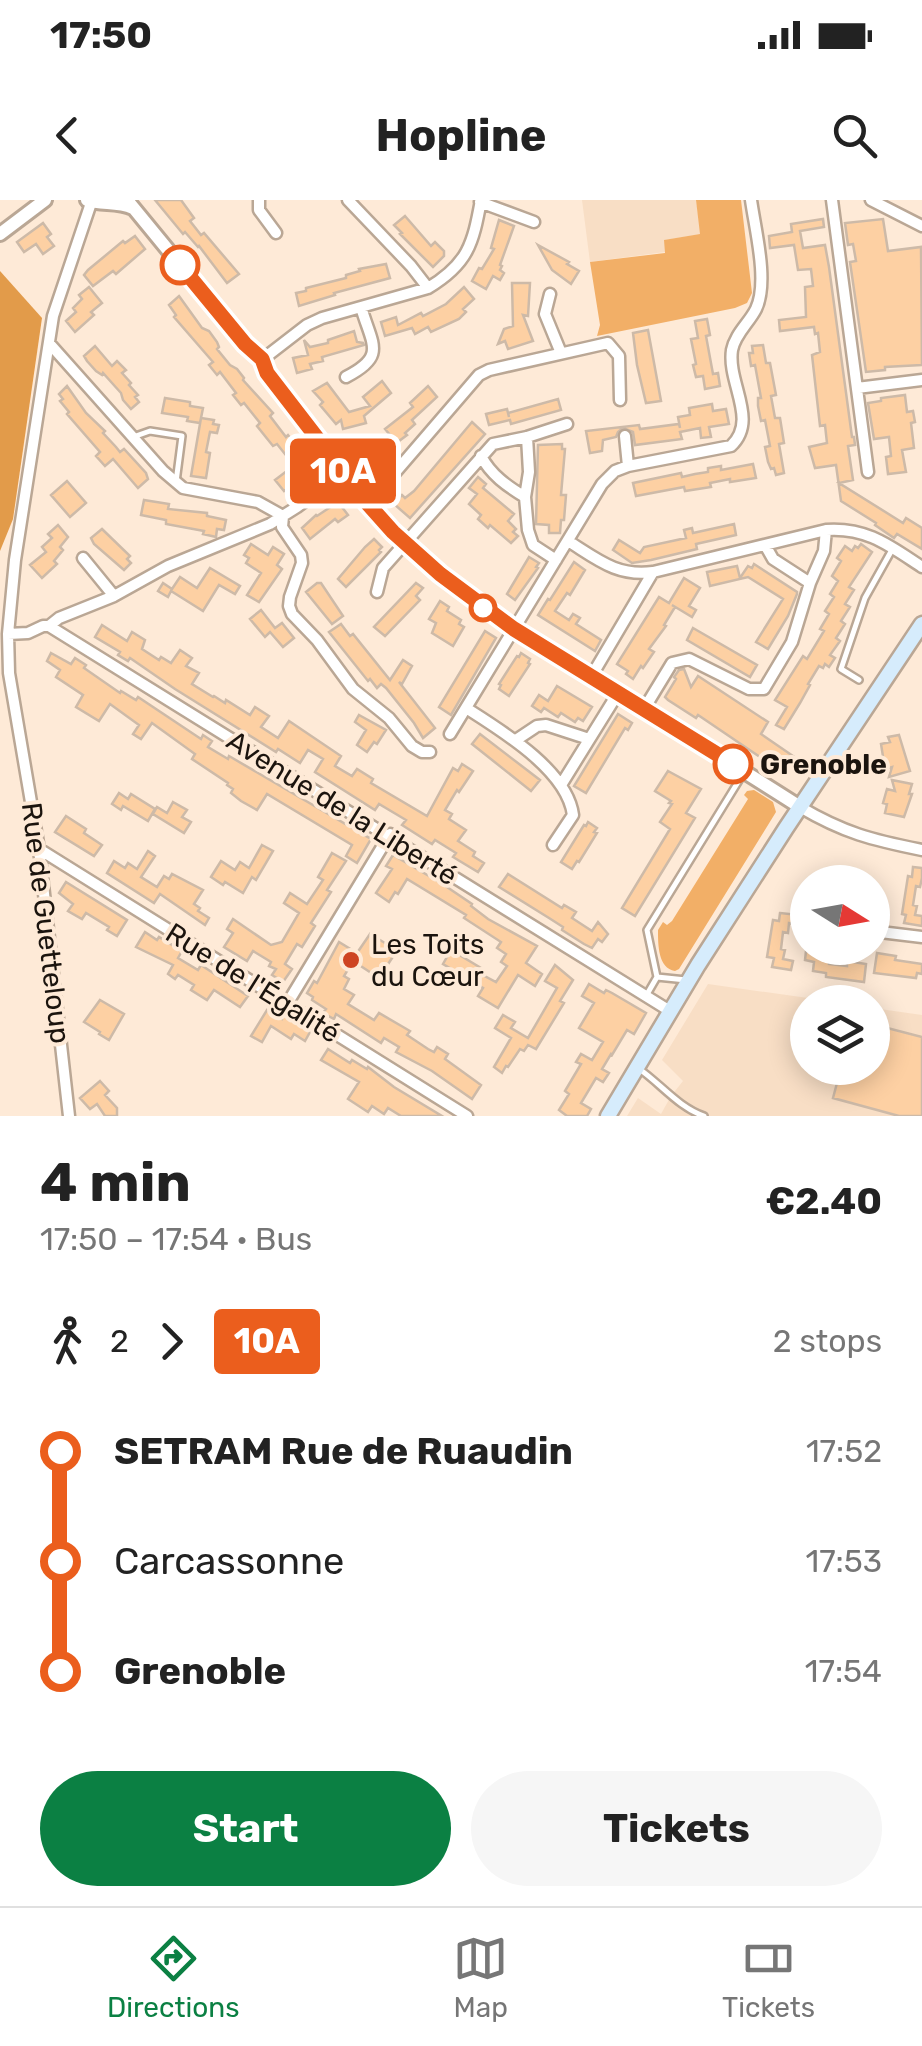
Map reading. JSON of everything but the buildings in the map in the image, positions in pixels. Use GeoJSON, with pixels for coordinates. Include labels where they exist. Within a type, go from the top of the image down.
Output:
{"type":"FeatureCollection","features":[{"type":"Feature","properties":{"kind":"main road"},"geometry":{"type":"LineString","coordinates":[[608,1116],[689,980],[922,624]]}},
{"type":"Feature","properties":{"kind":"street"},"geometry":{"type":"LineString","coordinates":[[0,234],[45,200]]}},
{"type":"Feature","properties":{"kind":"street"},"geometry":{"type":"LineString","coordinates":[[259,200],[258,210],[276,233]]}},
{"type":"Feature","properties":{"kind":"street"},"geometry":{"type":"LineString","coordinates":[[348,200],[428,288]]}},
{"type":"Feature","properties":{"kind":"street"},"geometry":{"type":"LineString","coordinates":[[450,734],[602,484],[614,471],[731,446],[740,437],[744,425],[732,350],[756,308],[761,278],[752,200]]}},
{"type":"Feature","properties":{"kind":"street"},"geometry":{"type":"LineString","coordinates":[[832,200],[868,472]]}},
{"type":"Feature","properties":{"kind":"street"},"geometry":{"type":"LineString","coordinates":[[871,200],[922,226]]}},
{"type":"Feature","properties":{"kind":"street"},"geometry":{"type":"LineString","coordinates":[[90,201],[131,204],[245,344],[262,359],[267,373],[368,504],[405,544],[458,590],[800,807],[865,838],[922,850]]}},
{"type":"Feature","properties":{"kind":"street","name":"Rue de Guetteloup"},"geometry":{"type":"LineString","coordinates":[[68,1116],[39,849],[9,672],[8,634],[58,296],[90,201]]}},
{"type":"Feature","properties":{"kind":"street"},"geometry":{"type":"LineString","coordinates":[[262,359],[322,318],[428,288],[452,273],[465,257],[475,234],[480,201],[534,222]]}},
{"type":"Feature","properties":{"kind":"street"},"geometry":{"type":"LineString","coordinates":[[550,294],[546,314],[561,353]]}},
{"type":"Feature","properties":{"kind":"street"},"geometry":{"type":"LineString","coordinates":[[346,377],[366,367],[373,358],[362,307]]}},
{"type":"Feature","properties":{"kind":"street"},"geometry":{"type":"LineString","coordinates":[[50,343],[183,488],[258,502],[283,516]]}},
{"type":"Feature","properties":{"kind":"street"},"geometry":{"type":"LineString","coordinates":[[368,504],[488,370],[608,343],[619,356],[620,400]]}},
{"type":"Feature","properties":{"kind":"street"},"geometry":{"type":"LineString","coordinates":[[857,388],[922,380]]}},
{"type":"Feature","properties":{"kind":"street"},"geometry":{"type":"LineString","coordinates":[[377,592],[383,568],[493,444],[566,424]]}},
{"type":"Feature","properties":{"kind":"street"},"geometry":{"type":"LineString","coordinates":[[624,436],[628,466]]}},
{"type":"Feature","properties":{"kind":"street"},"geometry":{"type":"LineString","coordinates":[[528,437],[528,530],[533,545],[556,560]]}},
{"type":"Feature","properties":{"kind":"street"},"geometry":{"type":"LineString","coordinates":[[481,456],[500,481],[525,497]]}},
{"type":"Feature","properties":{"kind":"street"},"geometry":{"type":"LineString","coordinates":[[8,634],[49,626],[168,566],[266,526],[344,472]]}},
{"type":"Feature","properties":{"kind":"street"},"geometry":{"type":"LineString","coordinates":[[283,516],[282,527],[302,562],[290,597],[292,614],[353,689],[389,718],[412,746],[430,752]]}},
{"type":"Feature","properties":{"kind":"street"},"geometry":{"type":"LineString","coordinates":[[568,541],[615,569],[634,575],[826,530],[856,530],[922,567]]}},
{"type":"Feature","properties":{"kind":"street"},"geometry":{"type":"LineString","coordinates":[[644,709],[672,663],[682,659],[749,689],[764,690],[792,642],[824,550],[826,530]]}},
{"type":"Feature","properties":{"kind":"street"},"geometry":{"type":"LineString","coordinates":[[765,545],[773,559],[810,583]]}},
{"type":"Feature","properties":{"kind":"street"},"geometry":{"type":"LineString","coordinates":[[83,558],[114,596]]}},
{"type":"Feature","properties":{"kind":"street"},"geometry":{"type":"LineString","coordinates":[[592,677],[653,572]]}},
{"type":"Feature","properties":{"kind":"street","name":"Avenue de la Liberté"},"geometry":{"type":"LineString","coordinates":[[49,626],[390,834],[670,1012]]}},
{"type":"Feature","properties":{"kind":"street"},"geometry":{"type":"LineString","coordinates":[[561,785],[618,693]]}},
{"type":"Feature","properties":{"kind":"street"},"geometry":{"type":"LineString","coordinates":[[466,708],[516,740],[561,785],[571,801],[573,815],[554,846]]}},
{"type":"Feature","properties":{"kind":"street"},"geometry":{"type":"LineString","coordinates":[[516,740],[536,726],[546,725],[590,740]]}},
{"type":"Feature","properties":{"kind":"street"},"geometry":{"type":"LineString","coordinates":[[287,1004],[390,834]]}},
{"type":"Feature","properties":{"kind":"street","name":"Rue de l'Égalité"},"geometry":{"type":"LineString","coordinates":[[39,849],[467,1116]]}},
{"type":"Feature","properties":{"kind":"street"},"geometry":{"type":"LineString","coordinates":[[890,933],[922,937]]}},
{"type":"Feature","properties":{"kind":"lane"},"geometry":{"type":"LineString","coordinates":[[133,436],[150,431],[182,436],[176,482]]}},
{"type":"Feature","properties":{"kind":"lane"},"geometry":{"type":"LineString","coordinates":[[859,680],[841,668],[865,598],[893,548]]}},
{"type":"Feature","properties":{"kind":"lane"},"geometry":{"type":"LineString","coordinates":[[646,996],[657,977],[647,930],[744,771]]}},
{"type":"Feature","properties":{"kind":"lane"},"geometry":{"type":"LineString","coordinates":[[657,977],[689,980]]}},
{"type":"Feature","properties":{"kind":"lane"},"geometry":{"type":"LineString","coordinates":[[637,1068],[679,1102],[704,1116]]}},
{"type":"Feature","properties":{"kind":"shaded area"},"geometry":{"type":"Polygon","coordinates":[[[582,200],[696,200],[701,234],[665,240],[665,252],[590,262],[582,200]]]}},
{"type":"Feature","properties":{"kind":"shaded area"},"geometry":{"type":"Polygon","coordinates":[[[696,200],[741,200],[752,293],[747,303],[597,336],[600,325],[590,262],[665,253],[664,240],[700,234],[696,200]]]}},
{"type":"Feature","properties":{"kind":"shaded area"},"geometry":{"type":"Polygon","coordinates":[[[0,271],[42,318],[13,519],[0,551],[0,271]]]}},
{"type":"Feature","properties":{"kind":"shaded area"},"geometry":{"type":"Polygon","coordinates":[[[754,790],[773,802],[776,812],[679,969],[669,969],[660,955],[658,930],[663,922],[667,925],[672,921],[748,799],[744,795],[754,790]]]}},
{"type":"Feature","properties":{"kind":"shaded area"},"geometry":{"type":"Polygon","coordinates":[[[708,984],[790,996],[790,1085],[890,1085],[890,1010],[922,1015],[922,1116],[627,1116],[638,1098],[661,1114],[683,1081],[662,1060],[708,984]]]}},
{"type":"Feature","properties":{"kind":"bus line","name":"10A"},"geometry":{"type":"LineString","coordinates":[[180,265],[262,359],[267,373],[368,504],[422,559],[514,629],[733,764]]}},
{"type":"Feature","properties":{"kind":"place","name":"Grenoble"},"geometry":{"type":"Point","coordinates":[733,764]}},
{"type":"Feature","properties":{"kind":"place","name":"Les Toits du Cœur"},"geometry":{"type":"Point","coordinates":[351,960]}}]}
